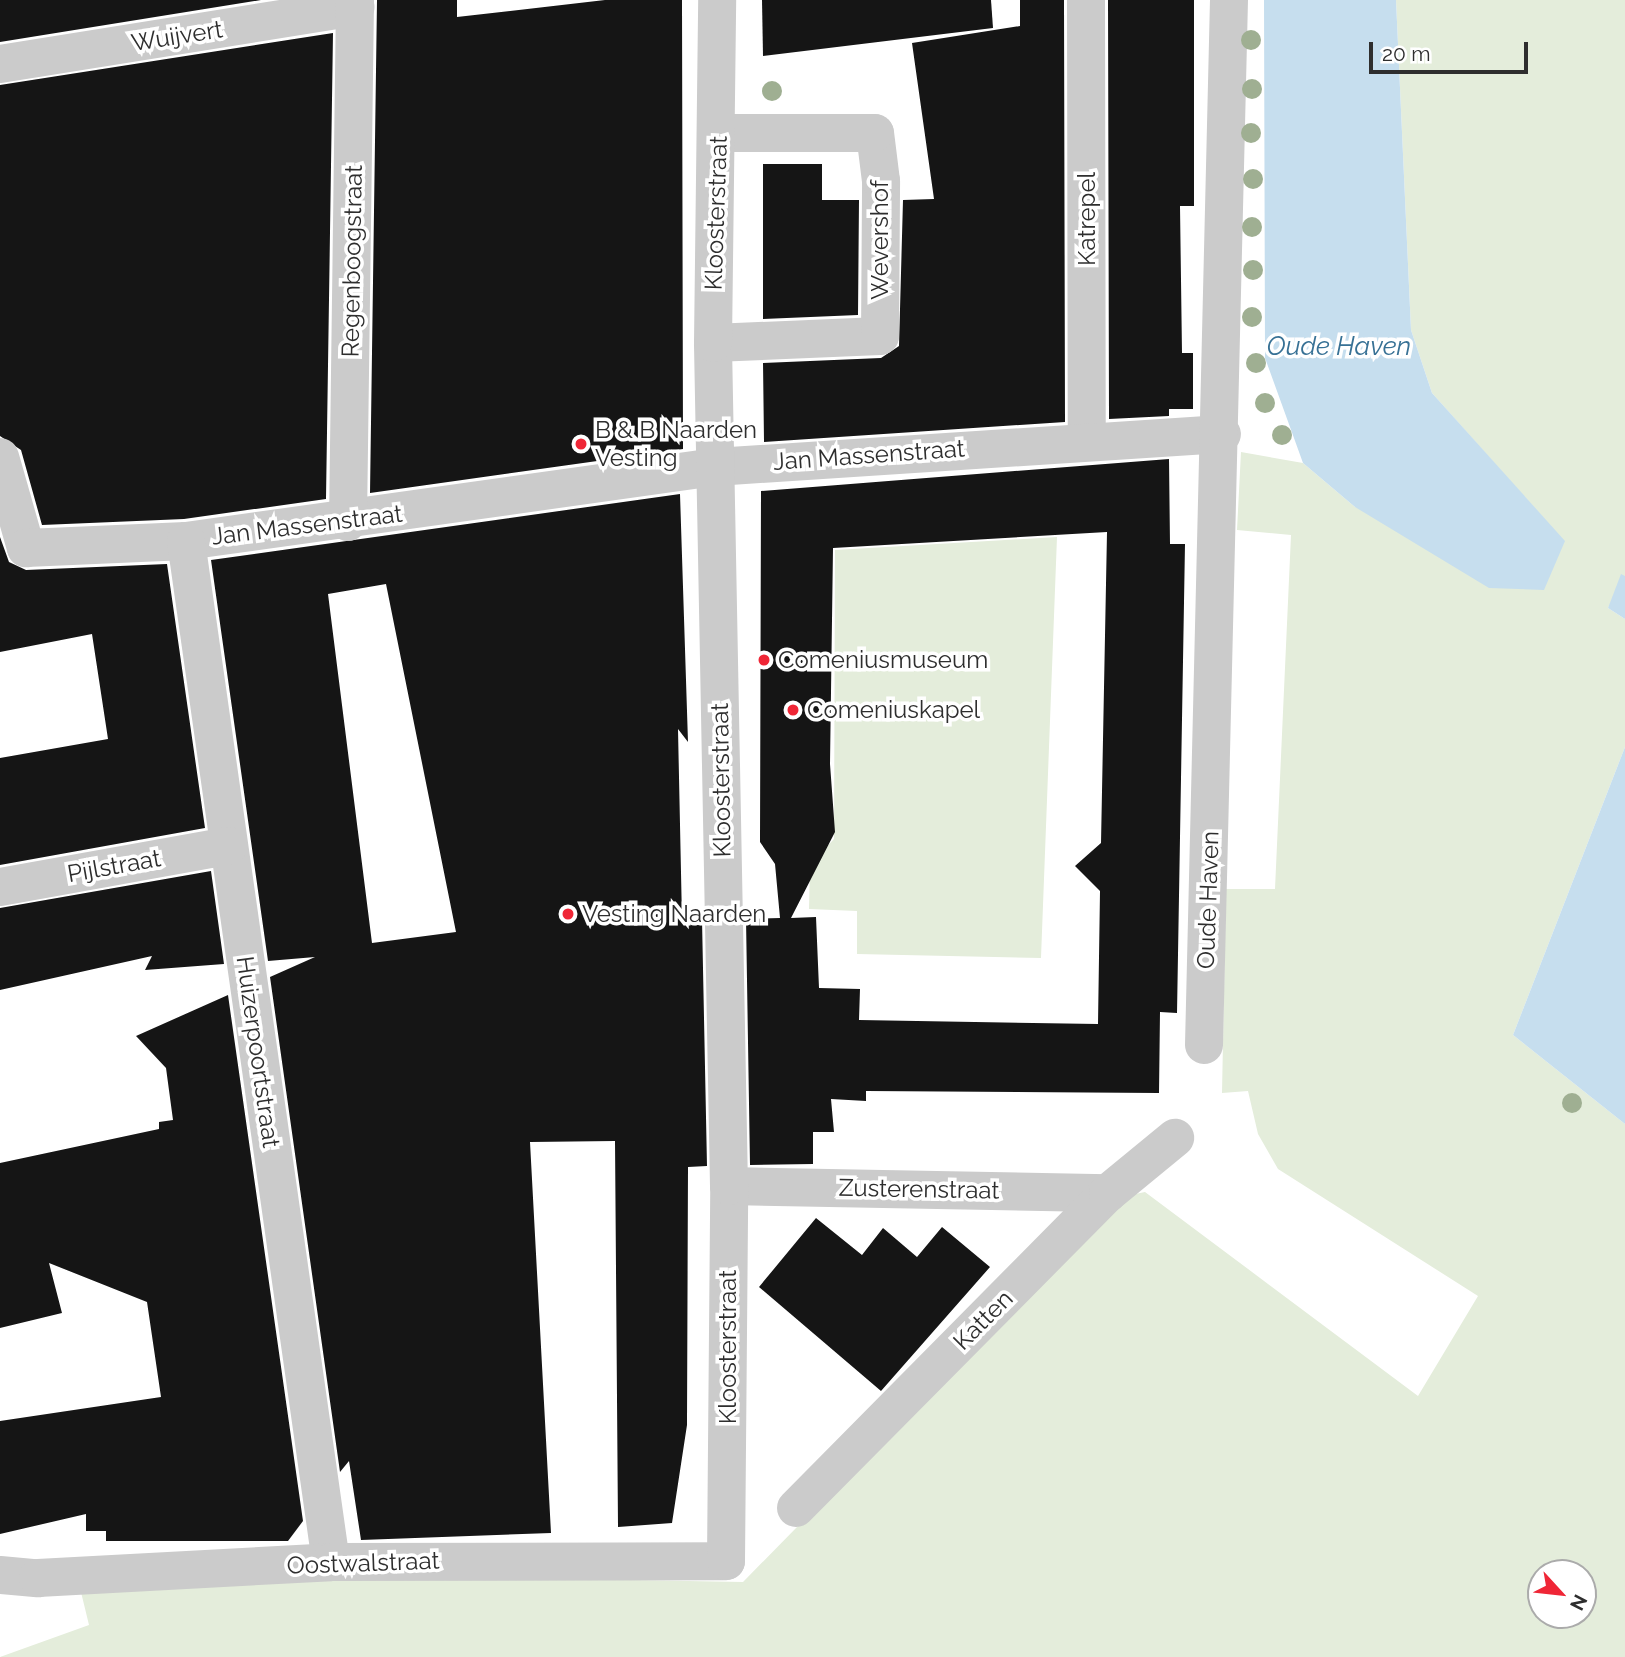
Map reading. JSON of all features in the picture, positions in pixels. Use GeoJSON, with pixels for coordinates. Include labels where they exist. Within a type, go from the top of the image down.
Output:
{"type":"FeatureCollection","features":[{"type":"Feature","properties":{"kind":"street","name":"Kloosterstraat"},"geometry":{"type":"LineString","coordinates":[[717,0],[718,133],[713,343],[729,1185],[726,1560]]}},
{"type":"Feature","properties":{"kind":"street","name":"Katrepel"},"geometry":{"type":"LineString","coordinates":[[1086,0],[1087,439]]}},
{"type":"Feature","properties":{"kind":"street","name":"Oude Haven"},"geometry":{"type":"LineString","coordinates":[[1204,1045],[1222,434],[1228,0]]}},
{"type":"Feature","properties":{"kind":"street","name":"Wuijvert"},"geometry":{"type":"LineString","coordinates":[[0,64],[355,4]]}},
{"type":"Feature","properties":{"kind":"street","name":"Regenboogstraat"},"geometry":{"type":"LineString","coordinates":[[348,522],[355,4]]}},
{"type":"Feature","properties":{"kind":"street","name":"Wevershof"},"geometry":{"type":"LineString","coordinates":[[713,343],[880,336],[881,181],[875,133],[718,133]]}},
{"type":"Feature","properties":{"kind":"street","name":"Jan Massenstraat"},"geometry":{"type":"LineString","coordinates":[[0,457],[26,548],[186,541],[348,522],[715,467],[1087,439],[1222,434]]}},
{"type":"Feature","properties":{"kind":"street","name":"Huizerpoortstraat"},"geometry":{"type":"LineString","coordinates":[[186,541],[331,1562]]}},
{"type":"Feature","properties":{"kind":"street","name":"Pijlstraat"},"geometry":{"type":"LineString","coordinates":[[0,887],[229,846]]}},
{"type":"Feature","properties":{"kind":"street","name":"Katten"},"geometry":{"type":"LineString","coordinates":[[796,1508],[1108,1193],[1175,1138]]}},
{"type":"Feature","properties":{"kind":"street","name":"Zusterenstraat"},"geometry":{"type":"LineString","coordinates":[[729,1185],[1108,1193]]}},
{"type":"Feature","properties":{"kind":"street","name":"Oostwalstraat"},"geometry":{"type":"LineString","coordinates":[[0,1575],[38,1578],[331,1562],[726,1560]]}},
{"type":"Feature","properties":{"kind":"green space"},"geometry":{"type":"Polygon","coordinates":[[[1396,0],[1625,0],[1625,576],[1608,608],[1625,619],[1625,747],[1513,1035],[1625,1124],[1625,1657],[0,1657],[89,1625],[80,1588],[348,1575],[743,1582],[1121,1197],[1145,1192],[1418,1396],[1478,1296],[1278,1169],[1258,1134],[1248,1091],[1222,1093],[1226,889],[1275,889],[1291,535],[1237,530],[1241,452],[1303,463],[1355,507],[1564,541],[1432,393],[1411,330],[1396,0]]]}},
{"type":"Feature","properties":{"kind":"green space"},"geometry":{"type":"Polygon","coordinates":[[[1057,537],[1041,958],[857,954],[857,911],[809,909],[810,864],[834,839],[835,550],[1057,537]]]}},
{"type":"Feature","properties":{"kind":"water","name":"Oude Haven"},"geometry":{"type":"Polygon","coordinates":[[[1264,0],[1396,0],[1411,330],[1432,393],[1565,541],[1544,590],[1489,588],[1355,507],[1303,463],[1265,358],[1264,0]]]}},
{"type":"Feature","properties":{"kind":"water"},"geometry":{"type":"Polygon","coordinates":[[[1621,574],[1625,576],[1625,619],[1608,608],[1621,574]]]}},
{"type":"Feature","properties":{"kind":"water"},"geometry":{"type":"Polygon","coordinates":[[[1625,747],[1625,1124],[1513,1035],[1625,747]]]}},
{"type":"Feature","properties":{"kind":"building"},"geometry":{"type":"Polygon","coordinates":[[[0,0],[261,0],[0,42],[0,0]]]}},
{"type":"Feature","properties":{"kind":"building"},"geometry":{"type":"Polygon","coordinates":[[[377,0],[457,0],[457,17],[605,0],[682,0],[683,449],[370,493],[377,0]]]}},
{"type":"Feature","properties":{"kind":"building"},"geometry":{"type":"Polygon","coordinates":[[[762,0],[991,0],[993,28],[763,56],[762,0]]]}},
{"type":"Feature","properties":{"kind":"building"},"geometry":{"type":"Polygon","coordinates":[[[1020,0],[1064,0],[1065,422],[764,442],[763,363],[881,358],[899,346],[903,200],[934,199],[912,43],[1020,26],[1020,0]]]}},
{"type":"Feature","properties":{"kind":"building"},"geometry":{"type":"Polygon","coordinates":[[[1108,0],[1194,0],[1194,206],[1180,206],[1182,353],[1193,353],[1193,409],[1169,409],[1169,416],[1109,419],[1108,0]]]}},
{"type":"Feature","properties":{"kind":"building"},"geometry":{"type":"Polygon","coordinates":[[[333,33],[326,499],[184,519],[42,525],[21,450],[0,436],[0,85],[333,33]]]}},
{"type":"Feature","properties":{"kind":"building"},"geometry":{"type":"Polygon","coordinates":[[[763,164],[822,164],[822,200],[859,200],[858,315],[763,319],[763,164]]]}},
{"type":"Feature","properties":{"kind":"building"},"geometry":{"type":"Polygon","coordinates":[[[1169,459],[1170,544],[1185,544],[1177,1013],[1160,1012],[1159,1093],[866,1091],[866,1101],[831,1099],[834,1132],[813,1132],[813,1164],[750,1165],[746,919],[780,918],[775,864],[760,842],[761,491],[1169,459]],[[1107,532],[833,548],[830,764],[835,832],[791,918],[816,917],[819,988],[860,989],[859,1020],[1098,1024],[1100,891],[1075,866],[1101,843],[1107,532]]]}},
{"type":"Feature","properties":{"kind":"building"},"geometry":{"type":"Polygon","coordinates":[[[680,494],[688,742],[678,729],[682,920],[702,919],[707,1166],[688,1167],[687,1425],[672,1523],[618,1527],[615,1141],[530,1142],[551,1533],[361,1540],[349,1461],[340,1472],[270,977],[315,957],[268,961],[211,560],[680,494]],[[386,584],[328,594],[372,943],[456,932],[386,584]]]}},
{"type":"Feature","properties":{"kind":"building"},"geometry":{"type":"Polygon","coordinates":[[[0,537],[9,562],[26,570],[167,564],[205,828],[0,865],[0,758],[108,739],[92,634],[0,652],[0,537]]]}},
{"type":"Feature","properties":{"kind":"building"},"geometry":{"type":"Polygon","coordinates":[[[211,871],[224,964],[145,970],[152,956],[0,990],[0,908],[211,871]]]}},
{"type":"Feature","properties":{"kind":"building"},"geometry":{"type":"Polygon","coordinates":[[[228,995],[303,1521],[288,1541],[106,1541],[106,1531],[86,1531],[86,1514],[0,1534],[0,1421],[161,1397],[147,1302],[49,1263],[62,1313],[0,1328],[0,1163],[159,1129],[159,1122],[173,1120],[166,1068],[136,1036],[228,995]]]}},
{"type":"Feature","properties":{"kind":"building"},"geometry":{"type":"Polygon","coordinates":[[[816,1218],[862,1255],[883,1228],[917,1257],[942,1227],[990,1267],[881,1391],[759,1287],[816,1218]]]}},
{"type":"Feature","properties":{"kind":"place","name":"B & B Naarden Vesting"},"geometry":{"type":"Point","coordinates":[581,444]}},
{"type":"Feature","properties":{"kind":"place","name":"Comeniusmuseum"},"geometry":{"type":"Point","coordinates":[764,660]}},
{"type":"Feature","properties":{"kind":"place","name":"Comeniuskapel"},"geometry":{"type":"Point","coordinates":[793,710]}},
{"type":"Feature","properties":{"kind":"place","name":"Vesting Naarden"},"geometry":{"type":"Point","coordinates":[568,914]}}]}
